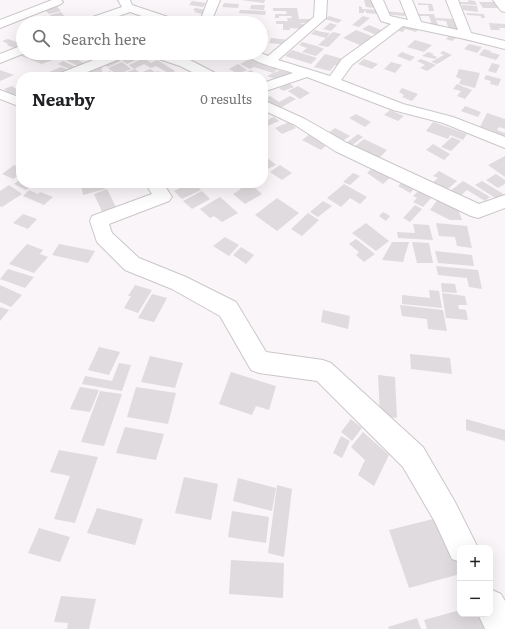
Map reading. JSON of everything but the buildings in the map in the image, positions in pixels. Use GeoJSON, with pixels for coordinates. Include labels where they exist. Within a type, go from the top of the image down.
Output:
{"type":"FeatureCollection","features":[{"type":"Feature","properties":{"kind":"street"},"geometry":{"type":"LineString","coordinates":[[207,16],[214,0]]}},
{"type":"Feature","properties":{"kind":"street"},"geometry":{"type":"LineString","coordinates":[[269,61],[320,18],[321,0]]}},
{"type":"Feature","properties":{"kind":"street"},"geometry":{"type":"LineString","coordinates":[[377,0],[385,19],[399,23],[466,35],[505,45]]}},
{"type":"Feature","properties":{"kind":"street"},"geometry":{"type":"LineString","coordinates":[[406,0],[416,26]]}},
{"type":"Feature","properties":{"kind":"street"},"geometry":{"type":"LineString","coordinates":[[452,0],[466,35]]}},
{"type":"Feature","properties":{"kind":"street"},"geometry":{"type":"LineString","coordinates":[[498,0],[505,9]]}},
{"type":"Feature","properties":{"kind":"street"},"geometry":{"type":"LineString","coordinates":[[21,16],[57,2]]}},
{"type":"Feature","properties":{"kind":"street"},"geometry":{"type":"LineString","coordinates":[[104,16],[127,4],[156,16]]}},
{"type":"Feature","properties":{"kind":"street"},"geometry":{"type":"LineString","coordinates":[[0,24],[16,18]]}},
{"type":"Feature","properties":{"kind":"street"},"geometry":{"type":"LineString","coordinates":[[332,82],[347,62],[399,23]]}},
{"type":"Feature","properties":{"kind":"street"},"geometry":{"type":"LineString","coordinates":[[0,59],[16,53]]}},
{"type":"Feature","properties":{"kind":"street"},"geometry":{"type":"LineString","coordinates":[[75,72],[105,60]]}},
{"type":"Feature","properties":{"kind":"street"},"geometry":{"type":"LineString","coordinates":[[174,60],[202,72]]}},
{"type":"Feature","properties":{"kind":"street"},"geometry":{"type":"LineString","coordinates":[[269,61],[307,73],[398,107],[448,120],[505,143]]}},
{"type":"Feature","properties":{"kind":"street"},"geometry":{"type":"LineString","coordinates":[[268,86],[307,73]]}},
{"type":"Feature","properties":{"kind":"street"},"geometry":{"type":"LineString","coordinates":[[268,106],[300,122],[341,147],[478,211],[505,201]]}},
{"type":"Feature","properties":{"kind":"street"},"geometry":{"type":"LineString","coordinates":[[157,188],[163,197],[100,221],[104,237],[132,264],[179,283],[228,308],[259,362],[323,372],[413,457],[445,512],[462,545]]}},
{"type":"Feature","properties":{"kind":"street"},"geometry":{"type":"LineString","coordinates":[[493,611],[502,629]]}}]}
